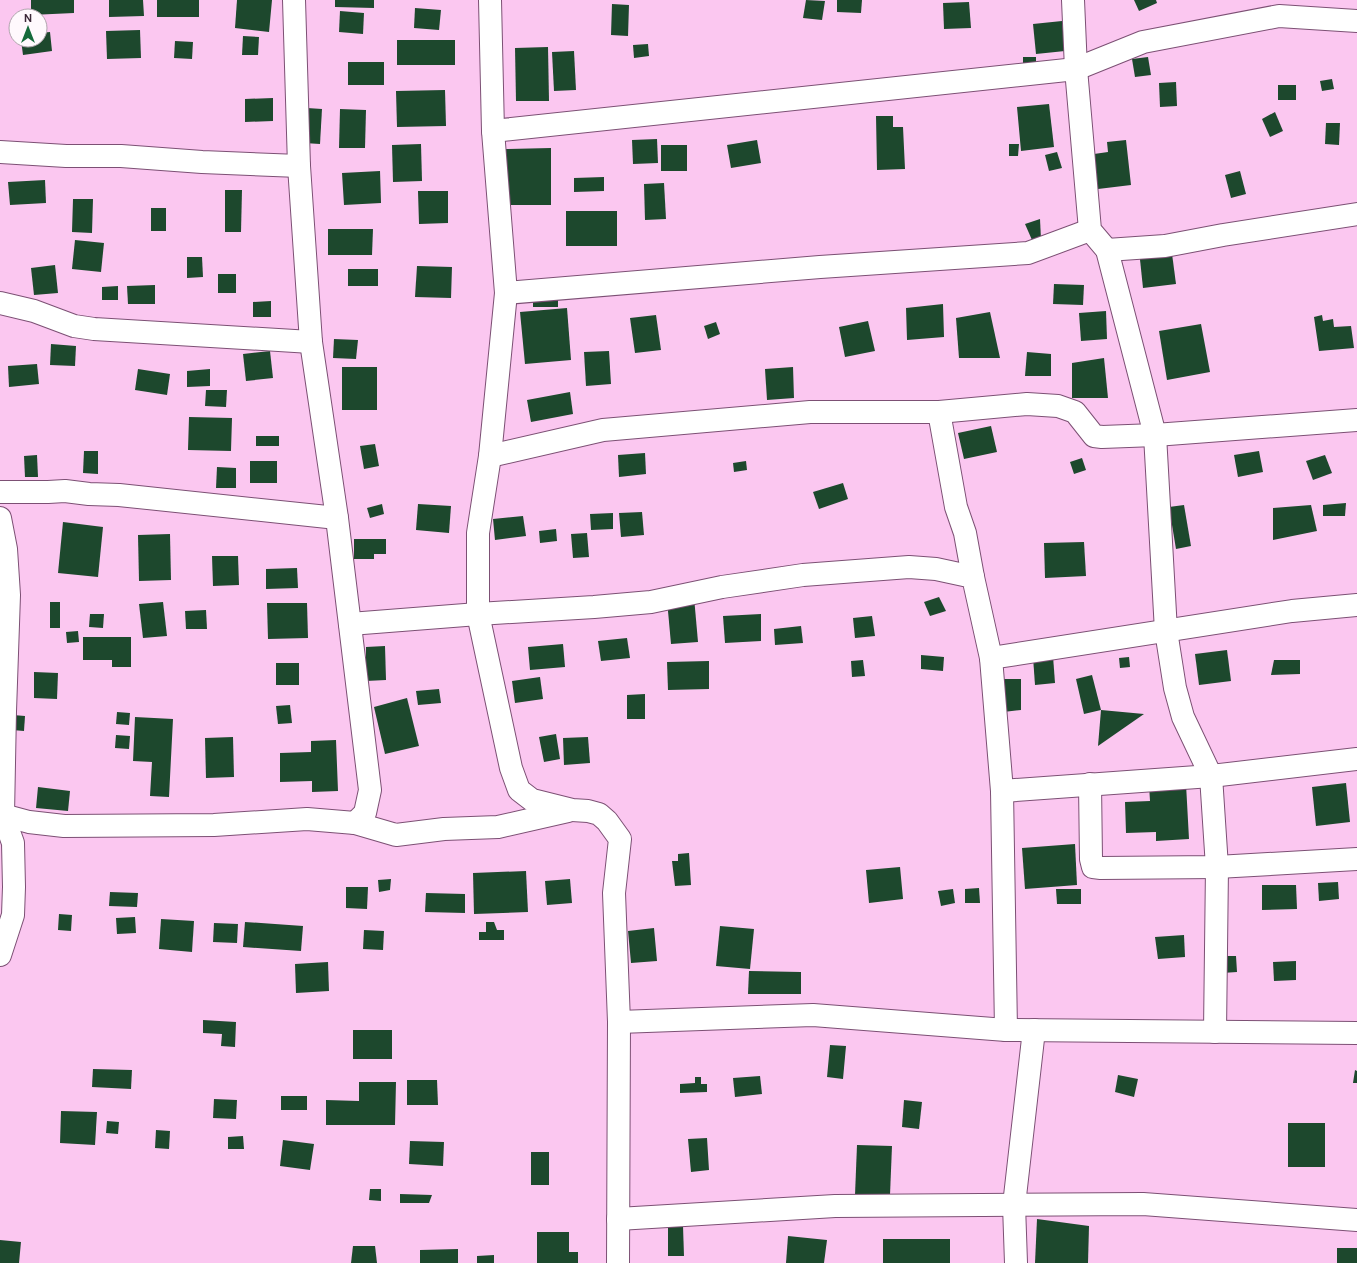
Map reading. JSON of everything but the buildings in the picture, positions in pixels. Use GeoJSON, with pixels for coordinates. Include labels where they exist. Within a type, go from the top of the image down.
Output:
{"type":"FeatureCollection","features":[{"type":"Feature","properties":{"kind":"street"},"geometry":{"type":"LineString","coordinates":[[294,0],[299,166],[311,342],[337,518],[370,790],[365,812],[355,823]]}},
{"type":"Feature","properties":{"kind":"street"},"geometry":{"type":"LineString","coordinates":[[490,0],[492,131],[506,293],[490,456],[478,533],[478,614],[511,768],[519,790],[532,800],[572,810],[588,811],[599,814],[607,821],[620,839],[614,893],[620,1022],[618,1263]]}},
{"type":"Feature","properties":{"kind":"street"},"geometry":{"type":"LineString","coordinates":[[1073,0],[1076,70],[1090,230],[1106,250],[1155,435],[1166,631],[1175,688],[1183,717],[1211,776],[1217,867],[1215,1032]]}},
{"type":"Feature","properties":{"kind":"street"},"geometry":{"type":"LineString","coordinates":[[492,131],[1076,70],[1143,42],[1279,16],[1357,21]]}},
{"type":"Feature","properties":{"kind":"street"},"geometry":{"type":"LineString","coordinates":[[0,152],[66,156],[121,156],[194,162],[299,166]]}},
{"type":"Feature","properties":{"kind":"street"},"geometry":{"type":"LineString","coordinates":[[1106,250],[1165,246],[1357,214]]}},
{"type":"Feature","properties":{"kind":"street"},"geometry":{"type":"LineString","coordinates":[[506,293],[820,267],[1028,254],[1090,230]]}},
{"type":"Feature","properties":{"kind":"street"},"geometry":{"type":"LineString","coordinates":[[0,303],[34,311],[74,326],[94,329],[311,342]]}},
{"type":"Feature","properties":{"kind":"street"},"geometry":{"type":"LineString","coordinates":[[490,456],[603,430],[810,412],[939,412],[1027,404],[1058,406],[1075,412],[1094,436],[1102,438],[1357,420]]}},
{"type":"Feature","properties":{"kind":"street"},"geometry":{"type":"LineString","coordinates":[[939,412],[956,507],[965,533],[991,658],[1002,792],[1006,1030]]}},
{"type":"Feature","properties":{"kind":"street"},"geometry":{"type":"LineString","coordinates":[[0,492],[65,491],[89,494],[119,495],[337,518]]}},
{"type":"Feature","properties":{"kind":"street"},"geometry":{"type":"LineString","coordinates":[[0,518],[6,549],[9,595],[3,815],[12,843],[13,915],[0,954]]}},
{"type":"Feature","properties":{"kind":"street"},"geometry":{"type":"LineString","coordinates":[[350,624],[651,602],[722,587],[803,575],[909,567],[936,569],[973,577]]}},
{"type":"Feature","properties":{"kind":"street"},"geometry":{"type":"LineString","coordinates":[[991,658],[1292,611],[1357,606]]}},
{"type":"Feature","properties":{"kind":"street"},"geometry":{"type":"LineString","coordinates":[[1002,792],[1090,784],[1211,776],[1357,759]]}},
{"type":"Feature","properties":{"kind":"street"},"geometry":{"type":"LineString","coordinates":[[1090,784],[1091,859],[1093,867],[1217,867],[1357,859]]}},
{"type":"Feature","properties":{"kind":"street"},"geometry":{"type":"LineString","coordinates":[[3,815],[29,822],[64,826],[214,825],[307,819],[355,823],[396,835],[444,829],[498,827],[572,810]]}},
{"type":"Feature","properties":{"kind":"street"},"geometry":{"type":"LineString","coordinates":[[620,1022],[812,1015],[1006,1030],[1357,1033]]}},
{"type":"Feature","properties":{"kind":"street"},"geometry":{"type":"LineString","coordinates":[[1016,1263],[1014,1205],[1034,1030]]}},
{"type":"Feature","properties":{"kind":"street"},"geometry":{"type":"LineString","coordinates":[[618,1219],[835,1206],[1143,1204],[1357,1220]]}}]}
